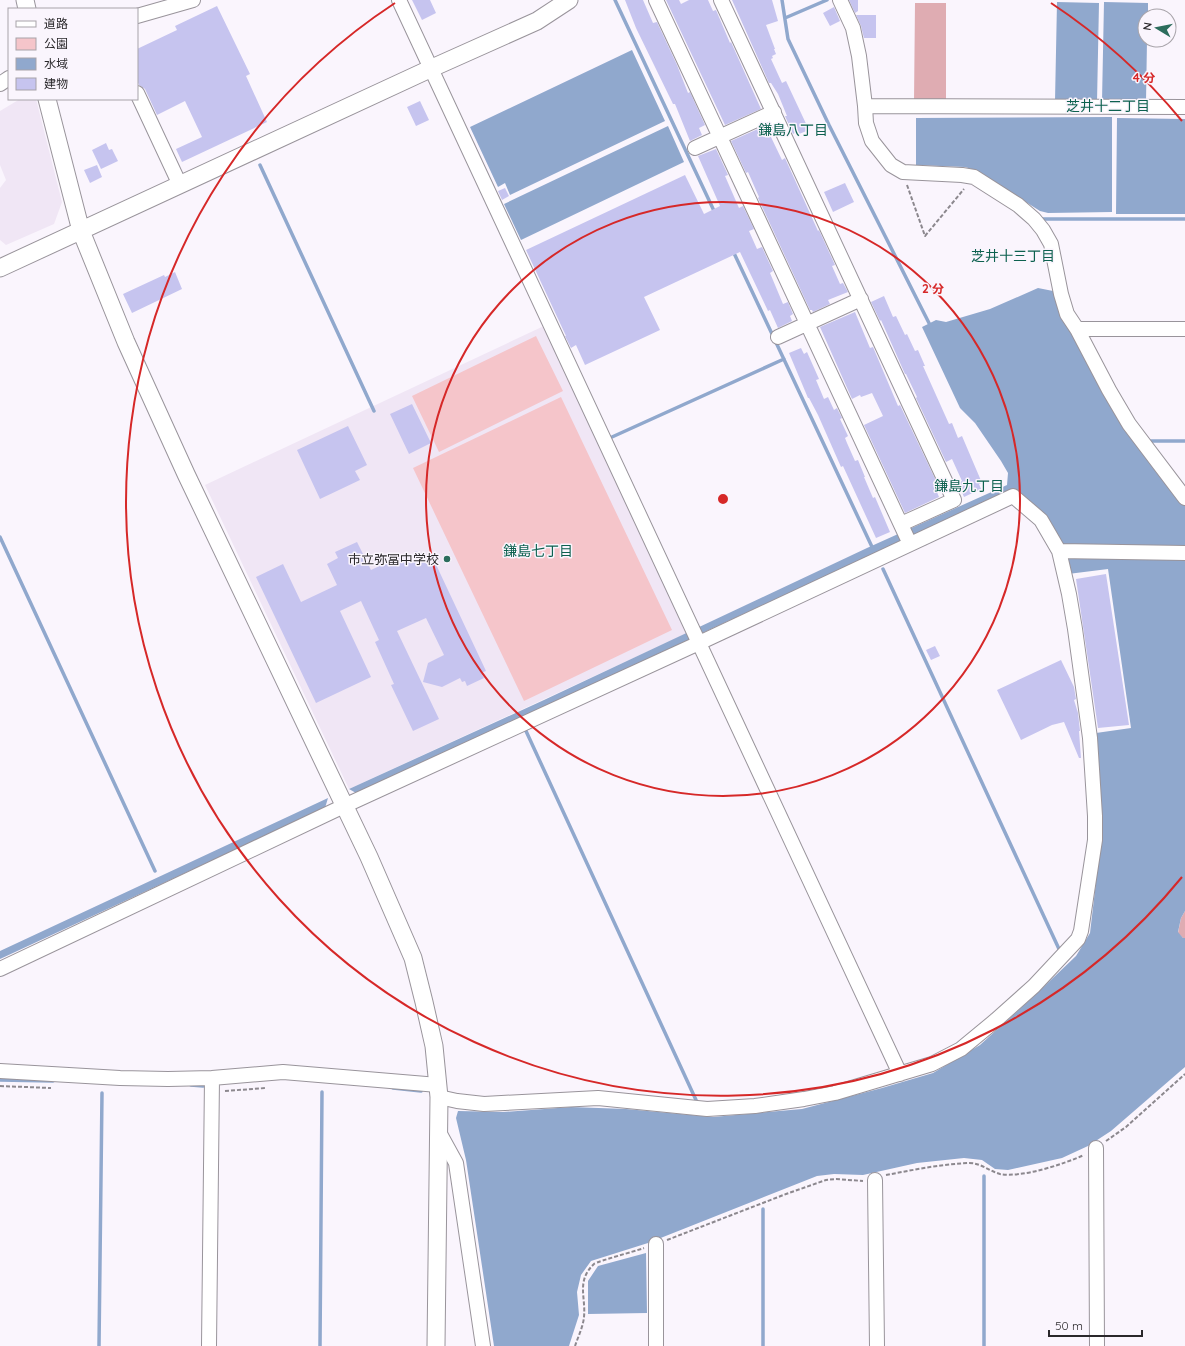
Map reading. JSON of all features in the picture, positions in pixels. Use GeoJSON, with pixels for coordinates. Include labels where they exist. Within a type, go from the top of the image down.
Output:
{"type":"FeatureCollection","features":[{"type":"Feature","properties":{"kind":"street"},"geometry":{"type":"LineString","coordinates":[[138,16],[193,0]]}},
{"type":"Feature","properties":{"kind":"street"},"geometry":{"type":"LineString","coordinates":[[399,0],[900,1074]]}},
{"type":"Feature","properties":{"kind":"street"},"geometry":{"type":"LineString","coordinates":[[0,268],[537,21],[568,0]]}},
{"type":"Feature","properties":{"kind":"street"},"geometry":{"type":"LineString","coordinates":[[656,0],[910,544]]}},
{"type":"Feature","properties":{"kind":"street"},"geometry":{"type":"LineString","coordinates":[[722,0],[954,500],[902,526]]}},
{"type":"Feature","properties":{"kind":"street"},"geometry":{"type":"LineString","coordinates":[[840,0],[853,28],[859,56],[866,123],[872,141],[891,165],[903,172],[974,177],[1018,204],[1034,219],[1043,230],[1051,244],[1061,294],[1067,314],[1077,329],[1109,390],[1129,424],[1185,498]]}},
{"type":"Feature","properties":{"kind":"street"},"geometry":{"type":"LineString","coordinates":[[138,95],[180,185]]}},
{"type":"Feature","properties":{"kind":"street"},"geometry":{"type":"LineString","coordinates":[[47,100],[81,230],[126,342],[186,474],[369,857],[413,958],[434,1046],[438,1091],[439,1132],[436,1346]]}},
{"type":"Feature","properties":{"kind":"street"},"geometry":{"type":"LineString","coordinates":[[865,106],[1185,107]]}},
{"type":"Feature","properties":{"kind":"street"},"geometry":{"type":"LineString","coordinates":[[695,148],[774,112]]}},
{"type":"Feature","properties":{"kind":"street"},"geometry":{"type":"LineString","coordinates":[[778,337],[861,299]]}},
{"type":"Feature","properties":{"kind":"street"},"geometry":{"type":"LineString","coordinates":[[1077,329],[1185,329]]}},
{"type":"Feature","properties":{"kind":"street"},"geometry":{"type":"LineString","coordinates":[[0,969],[344,806],[699,643],[1013,496],[1041,520],[1061,551],[1075,628],[1090,738],[1095,816],[1094,840],[1081,931],[1078,939],[1034,986],[996,1020],[961,1049],[932,1064],[835,1093],[755,1106],[707,1109],[598,1098],[484,1104],[457,1102],[438,1091],[283,1072],[212,1078],[120,1078],[0,1071]]}},
{"type":"Feature","properties":{"kind":"street"},"geometry":{"type":"LineString","coordinates":[[1061,551],[1185,553]]}},
{"type":"Feature","properties":{"kind":"street"},"geometry":{"type":"LineString","coordinates":[[209,1346],[212,1078]]}},
{"type":"Feature","properties":{"kind":"street"},"geometry":{"type":"LineString","coordinates":[[439,1132],[456,1163],[484,1346]]}},
{"type":"Feature","properties":{"kind":"street"},"geometry":{"type":"LineString","coordinates":[[1096,1148],[1097,1346]]}},
{"type":"Feature","properties":{"kind":"street"},"geometry":{"type":"LineString","coordinates":[[876,1180],[877,1346]]}},
{"type":"Feature","properties":{"kind":"street"},"geometry":{"type":"LineString","coordinates":[[656,1244],[656,1346]]}},
{"type":"Feature","properties":{"kind":"path"},"geometry":{"type":"LineString","coordinates":[[903,172],[925,236],[974,177]]}},
{"type":"Feature","properties":{"kind":"path"},"geometry":{"type":"LineString","coordinates":[[575,1346],[584,1316],[582,1292],[585,1278],[595,1264],[656,1244],[826,1180],[876,1180],[884,1176],[920,1168],[969,1164],[982,1166],[1001,1174],[1018,1174],[1060,1165],[1096,1148],[1126,1127],[1185,1074]]}},
{"type":"Feature","properties":{"kind":"shaded area"},"geometry":{"type":"Polygon","coordinates":[[[915,3],[946,3],[946,101],[914,101],[915,3]]]}},
{"type":"Feature","properties":{"kind":"shaded area"},"geometry":{"type":"Polygon","coordinates":[[[18,100],[36,100],[62,202],[54,224],[6,245],[0,240],[0,188],[6,180],[0,165],[0,111],[18,100]]]}},
{"type":"Feature","properties":{"kind":"shaded area","name":"市立弥冨中学校"},"geometry":{"type":"Polygon","coordinates":[[[546,325],[690,632],[349,789],[205,485],[546,325]]]}},
{"type":"Feature","properties":{"kind":"shaded area"},"geometry":{"type":"Polygon","coordinates":[[[1185,911],[1185,938],[1183,938],[1178,933],[1181,918],[1185,911]]]}},
{"type":"Feature","properties":{"kind":"green space"},"geometry":{"type":"Polygon","coordinates":[[[536,336],[563,391],[439,452],[412,396],[536,336]]]}},
{"type":"Feature","properties":{"kind":"green space"},"geometry":{"type":"Polygon","coordinates":[[[561,397],[672,630],[524,701],[413,468],[561,397]]]}},
{"type":"Feature","properties":{"kind":"water"},"geometry":{"type":"Polygon","coordinates":[[[1057,2],[1099,3],[1097,102],[1055,101],[1057,2]]]}},
{"type":"Feature","properties":{"kind":"water"},"geometry":{"type":"Polygon","coordinates":[[[1104,2],[1148,3],[1148,8],[1137,8],[1137,48],[1147,48],[1146,102],[1102,101],[1104,2]]]}},
{"type":"Feature","properties":{"kind":"water"},"geometry":{"type":"Polygon","coordinates":[[[632,50],[665,121],[510,195],[505,183],[498,187],[470,127],[632,50]]]}},
{"type":"Feature","properties":{"kind":"water"},"geometry":{"type":"Polygon","coordinates":[[[1112,117],[1112,212],[1048,213],[1040,211],[975,170],[965,167],[916,165],[916,118],[1112,117]]]}},
{"type":"Feature","properties":{"kind":"water"},"geometry":{"type":"Polygon","coordinates":[[[1117,118],[1185,119],[1185,214],[1116,214],[1117,118]]]}},
{"type":"Feature","properties":{"kind":"water"},"geometry":{"type":"Polygon","coordinates":[[[668,126],[684,162],[521,240],[504,204],[668,126]]]}},
{"type":"Feature","properties":{"kind":"water"},"geometry":{"type":"Polygon","coordinates":[[[1038,288],[1058,292],[1062,312],[1185,502],[1185,911],[1181,918],[1178,932],[1183,938],[1185,938],[1185,1067],[1111,1131],[1088,1146],[1062,1158],[1008,1170],[995,1169],[982,1160],[964,1158],[917,1163],[863,1175],[834,1174],[817,1176],[648,1243],[591,1261],[581,1275],[577,1292],[579,1315],[569,1346],[494,1346],[466,1160],[456,1118],[458,1111],[503,1112],[571,1107],[626,1109],[713,1117],[802,1109],[933,1073],[980,1045],[1076,956],[1090,933],[1102,831],[1096,733],[1131,728],[1108,569],[1068,574],[1052,526],[1030,501],[1013,490],[700,634],[689,642],[356,793],[349,789],[544,700],[867,548],[1007,485],[1008,473],[975,423],[960,408],[922,327],[936,320],[946,322],[990,309],[1038,288]]]}},
{"type":"Feature","properties":{"kind":"water"},"geometry":{"type":"Polygon","coordinates":[[[328,798],[325,808],[0,959],[0,951],[328,798]]]}},
{"type":"Feature","properties":{"kind":"water"},"geometry":{"type":"Polygon","coordinates":[[[646,1253],[647,1313],[588,1314],[588,1281],[598,1266],[646,1253]]]}},
{"type":"Feature","properties":{"kind":"building"},"geometry":{"type":"Polygon","coordinates":[[[412,0],[430,0],[436,13],[422,20],[412,0]]]}},
{"type":"Feature","properties":{"kind":"building"},"geometry":{"type":"Polygon","coordinates":[[[625,0],[643,0],[653,23],[657,22],[688,93],[690,92],[705,125],[699,128],[702,135],[690,141],[675,104],[673,104],[636,28],[625,0]]]}},
{"type":"Feature","properties":{"kind":"building"},"geometry":{"type":"Polygon","coordinates":[[[666,0],[679,0],[681,4],[689,0],[708,0],[713,11],[716,10],[761,109],[725,125],[666,0]]]}},
{"type":"Feature","properties":{"kind":"building"},"geometry":{"type":"Polygon","coordinates":[[[732,0],[772,0],[778,21],[766,25],[776,54],[772,56],[773,58],[771,59],[782,83],[786,81],[809,130],[799,134],[798,131],[793,134],[778,94],[771,83],[769,83],[732,0]]]}},
{"type":"Feature","properties":{"kind":"building"},"geometry":{"type":"Polygon","coordinates":[[[849,0],[858,0],[858,11],[855,13],[849,0]]]}},
{"type":"Feature","properties":{"kind":"building"},"geometry":{"type":"Polygon","coordinates":[[[217,6],[250,74],[246,76],[267,122],[182,162],[176,149],[202,137],[185,101],[157,115],[145,89],[138,82],[138,49],[177,30],[175,26],[217,6]]]}},
{"type":"Feature","properties":{"kind":"building"},"geometry":{"type":"Polygon","coordinates":[[[834,7],[840,21],[830,26],[823,13],[834,7]]]}},
{"type":"Feature","properties":{"kind":"building"},"geometry":{"type":"Polygon","coordinates":[[[856,15],[876,15],[876,38],[864,38],[856,15]]]}},
{"type":"Feature","properties":{"kind":"building"},"geometry":{"type":"Polygon","coordinates":[[[420,101],[429,120],[416,126],[407,107],[420,101]]]}},
{"type":"Feature","properties":{"kind":"building"},"geometry":{"type":"Polygon","coordinates":[[[769,124],[774,134],[770,135],[782,160],[785,158],[818,231],[819,230],[835,265],[832,266],[840,284],[843,283],[848,292],[828,300],[830,304],[813,312],[810,310],[758,198],[759,197],[748,172],[746,173],[731,141],[769,124]]]}},
{"type":"Feature","properties":{"kind":"building"},"geometry":{"type":"Polygon","coordinates":[[[106,143],[109,150],[112,149],[118,161],[101,169],[92,150],[106,143]]]}},
{"type":"Feature","properties":{"kind":"building"},"geometry":{"type":"Polygon","coordinates":[[[716,149],[728,175],[725,176],[739,208],[743,206],[754,229],[749,231],[757,249],[762,247],[773,271],[770,273],[783,304],[788,302],[793,314],[790,316],[792,321],[778,328],[770,310],[768,311],[740,252],[644,297],[660,330],[585,365],[576,345],[571,348],[526,250],[685,175],[704,214],[720,206],[698,156],[716,149]]]}},
{"type":"Feature","properties":{"kind":"building"},"geometry":{"type":"Polygon","coordinates":[[[97,165],[102,177],[90,183],[84,170],[97,165]]]}},
{"type":"Feature","properties":{"kind":"building"},"geometry":{"type":"Polygon","coordinates":[[[845,183],[854,202],[833,212],[824,192],[845,183]]]}},
{"type":"Feature","properties":{"kind":"building"},"geometry":{"type":"Polygon","coordinates":[[[505,188],[509,196],[502,200],[498,191],[505,188]]]}},
{"type":"Feature","properties":{"kind":"building"},"geometry":{"type":"Polygon","coordinates":[[[175,272],[182,289],[132,313],[123,294],[164,275],[165,277],[175,272]]]}},
{"type":"Feature","properties":{"kind":"building"},"geometry":{"type":"Polygon","coordinates":[[[884,296],[893,317],[896,316],[915,351],[918,350],[925,366],[923,366],[949,424],[952,423],[958,438],[962,436],[982,483],[979,484],[981,489],[964,497],[958,483],[962,481],[952,459],[946,462],[881,320],[880,321],[871,302],[884,296]]]}},
{"type":"Feature","properties":{"kind":"building"},"geometry":{"type":"Polygon","coordinates":[[[855,312],[870,348],[873,347],[898,406],[900,405],[938,485],[935,487],[939,497],[905,513],[864,425],[883,416],[872,393],[861,397],[860,395],[852,399],[820,327],[855,312]]]}},
{"type":"Feature","properties":{"kind":"building"},"geometry":{"type":"Polygon","coordinates":[[[801,348],[804,354],[807,352],[819,379],[816,380],[824,399],[828,397],[834,410],[837,408],[842,418],[840,419],[848,436],[845,438],[847,443],[855,461],[858,460],[873,498],[875,497],[890,532],[876,538],[843,466],[841,467],[818,415],[808,398],[789,353],[801,348]]]}},
{"type":"Feature","properties":{"kind":"building"},"geometry":{"type":"Polygon","coordinates":[[[412,404],[431,443],[409,454],[390,414],[412,404]]]}},
{"type":"Feature","properties":{"kind":"building"},"geometry":{"type":"Polygon","coordinates":[[[348,426],[367,465],[355,471],[360,480],[320,499],[297,450],[348,426]]]}},
{"type":"Feature","properties":{"kind":"building"},"geometry":{"type":"Polygon","coordinates":[[[357,542],[371,570],[405,554],[414,555],[415,551],[432,556],[486,671],[481,673],[484,678],[467,686],[465,681],[462,682],[460,678],[442,687],[423,682],[428,663],[444,655],[426,618],[397,631],[439,719],[413,731],[391,685],[394,684],[375,642],[379,640],[361,601],[340,611],[371,677],[316,703],[256,577],[283,564],[301,602],[337,585],[327,564],[338,558],[335,552],[357,542]]]}},
{"type":"Feature","properties":{"kind":"building"},"geometry":{"type":"Polygon","coordinates":[[[1106,574],[1129,725],[1098,728],[1076,579],[1106,574]]]}},
{"type":"Feature","properties":{"kind":"building"},"geometry":{"type":"Polygon","coordinates":[[[935,646],[940,656],[931,660],[926,650],[935,646]]]}},
{"type":"Feature","properties":{"kind":"building"},"geometry":{"type":"Polygon","coordinates":[[[1061,660],[1074,687],[1076,699],[1074,700],[1078,713],[1080,731],[1081,758],[1079,758],[1064,722],[1052,725],[1021,740],[997,690],[1061,660]]]}},
{"type":"Feature","properties":{"kind":"waterway"},"geometry":{"type":"LineString","coordinates":[[615,0],[715,213]]}},
{"type":"Feature","properties":{"kind":"waterway"},"geometry":{"type":"LineString","coordinates":[[782,0],[788,39],[829,125],[931,327]]}},
{"type":"Feature","properties":{"kind":"waterway"},"geometry":{"type":"LineString","coordinates":[[785,18],[827,0]]}},
{"type":"Feature","properties":{"kind":"waterway"},"geometry":{"type":"LineString","coordinates":[[260,165],[374,411]]}},
{"type":"Feature","properties":{"kind":"waterway"},"geometry":{"type":"LineString","coordinates":[[1043,219],[1185,219]]}},
{"type":"Feature","properties":{"kind":"waterway"},"geometry":{"type":"LineString","coordinates":[[733,251],[873,549]]}},
{"type":"Feature","properties":{"kind":"waterway"},"geometry":{"type":"LineString","coordinates":[[612,437],[784,359]]}},
{"type":"Feature","properties":{"kind":"waterway"},"geometry":{"type":"LineString","coordinates":[[1151,441],[1185,441]]}},
{"type":"Feature","properties":{"kind":"waterway"},"geometry":{"type":"LineString","coordinates":[[0,537],[155,871]]}},
{"type":"Feature","properties":{"kind":"waterway"},"geometry":{"type":"LineString","coordinates":[[883,569],[1059,949]]}},
{"type":"Feature","properties":{"kind":"waterway"},"geometry":{"type":"LineString","coordinates":[[526,731],[696,1100],[694,1103]]}},
{"type":"Feature","properties":{"kind":"waterway"},"geometry":{"type":"LineString","coordinates":[[0,1080],[53,1081]]}},
{"type":"Feature","properties":{"kind":"waterway"},"geometry":{"type":"LineString","coordinates":[[191,1085],[203,1086]]}},
{"type":"Feature","properties":{"kind":"waterway"},"geometry":{"type":"LineString","coordinates":[[393,1088],[421,1091]]}},
{"type":"Feature","properties":{"kind":"waterway"},"geometry":{"type":"LineString","coordinates":[[320,1346],[322,1092]]}},
{"type":"Feature","properties":{"kind":"waterway"},"geometry":{"type":"LineString","coordinates":[[99,1346],[102,1093]]}},
{"type":"Feature","properties":{"kind":"waterway"},"geometry":{"type":"LineString","coordinates":[[984,1176],[984,1346]]}},
{"type":"Feature","properties":{"kind":"waterway"},"geometry":{"type":"LineString","coordinates":[[763,1209],[763,1346]]}},
{"type":"Feature","properties":{"kind":"place","name":"市立弥冨中学校"},"geometry":{"type":"Point","coordinates":[447,559]}},
{"type":"Feature","properties":{"kind":"district","name":"芝井十二丁目"},"geometry":{"type":"Point","coordinates":[1108,106]}},
{"type":"Feature","properties":{"kind":"district","name":"鎌島八丁目"},"geometry":{"type":"Point","coordinates":[793,130]}},
{"type":"Feature","properties":{"kind":"district","name":"芝井十三丁目"},"geometry":{"type":"Point","coordinates":[1013,256]}},
{"type":"Feature","properties":{"kind":"district","name":"鎌島九丁目"},"geometry":{"type":"Point","coordinates":[969,486]}},
{"type":"Feature","properties":{"kind":"district","name":"鎌島七丁目"},"geometry":{"type":"Point","coordinates":[538,551]}}]}
